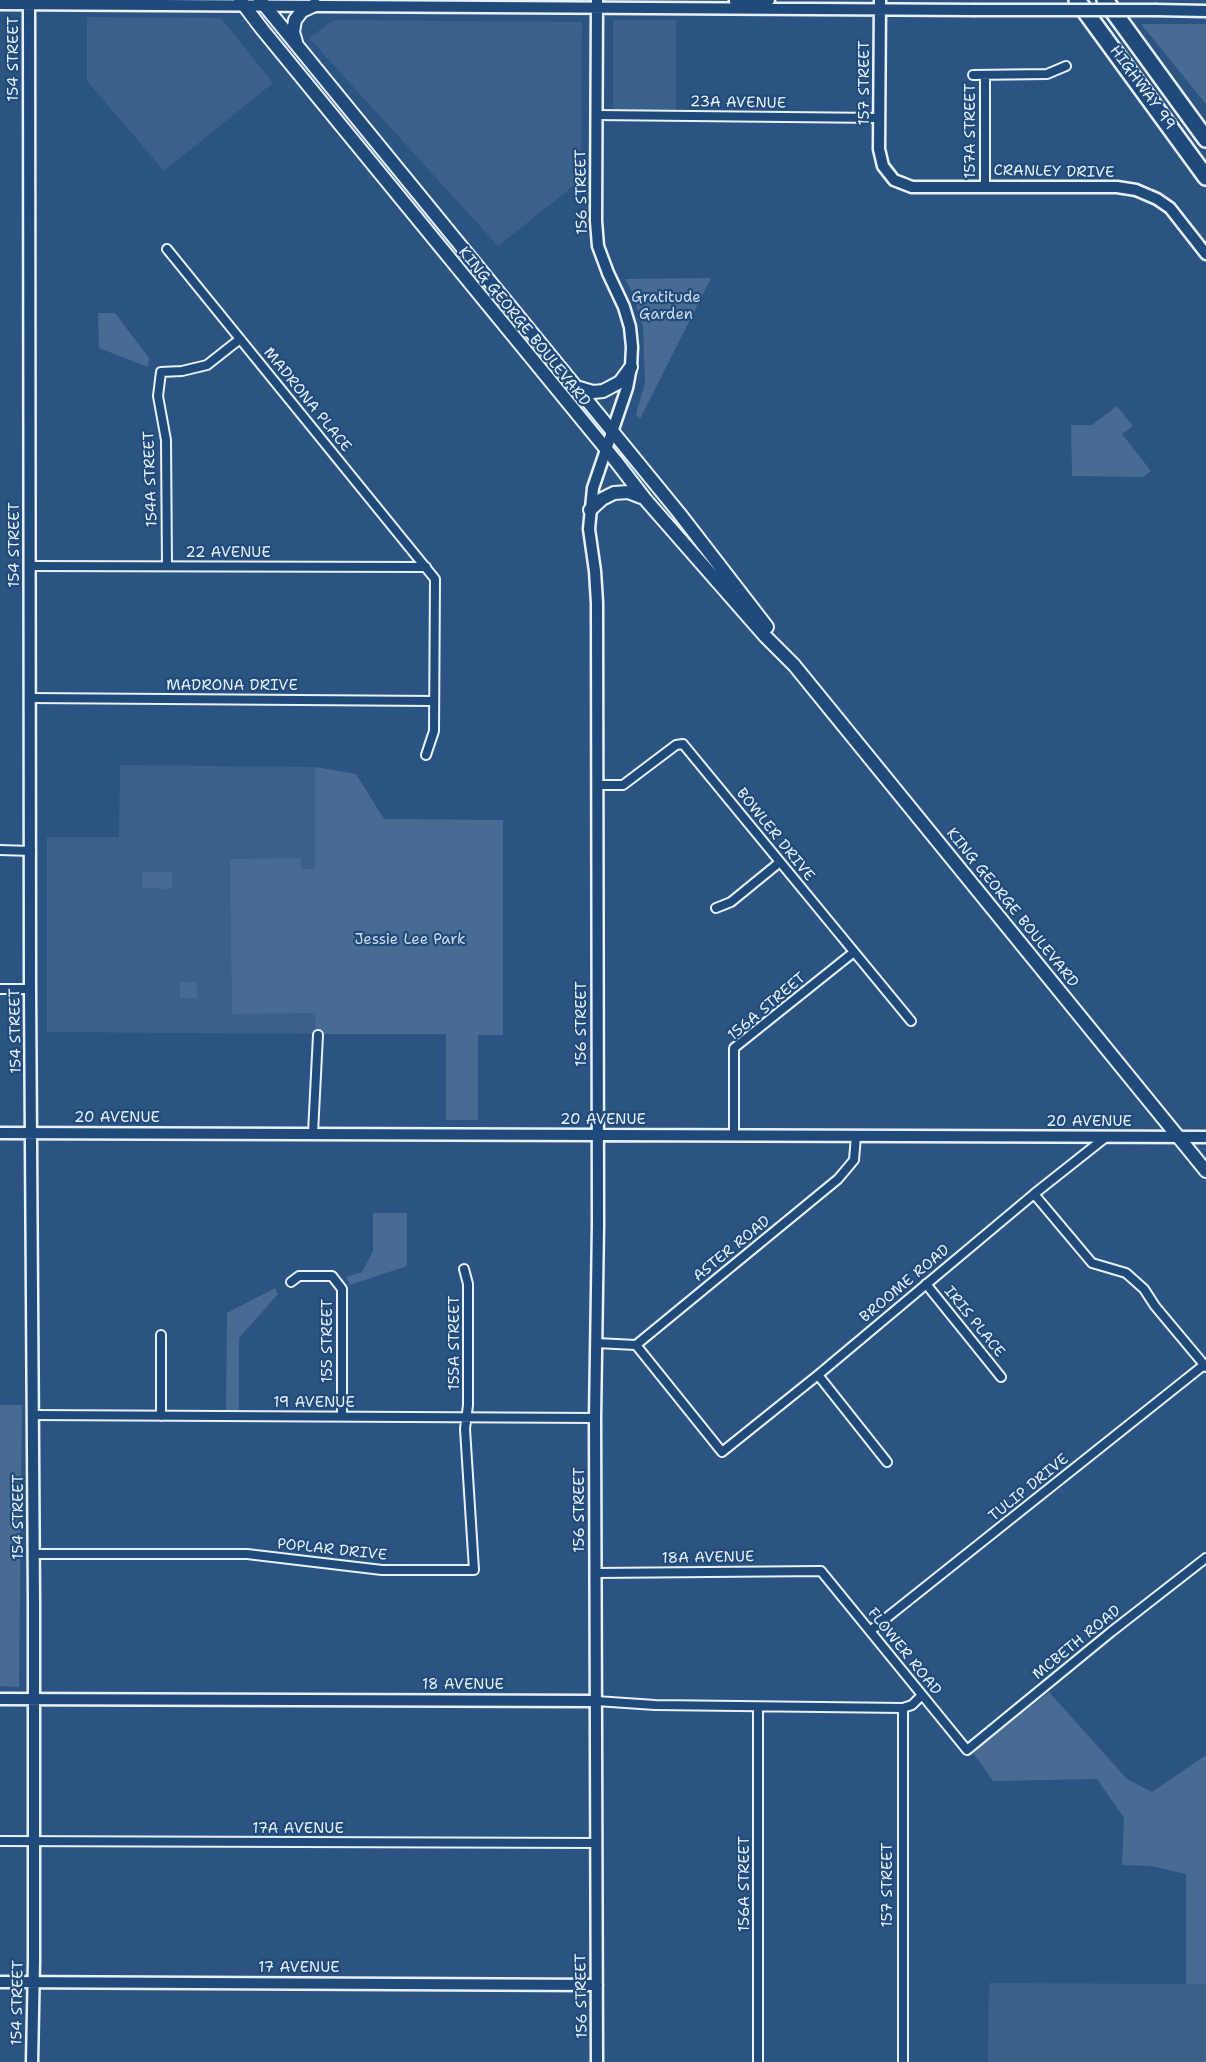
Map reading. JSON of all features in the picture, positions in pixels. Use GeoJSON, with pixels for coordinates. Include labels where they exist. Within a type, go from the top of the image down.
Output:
{"type":"FeatureCollection","features":[{"type":"Feature","properties":{"kind":"highway","name":"HIGHWAY 99"},"geometry":{"type":"LineString","coordinates":[[1077,0],[1206,177]]}},
{"type":"Feature","properties":{"kind":"highway","name":"HIGHWAY 99"},"geometry":{"type":"LineString","coordinates":[[1105,0],[1206,139]]}},
{"type":"Feature","properties":{"kind":"main road","name":"KING GEORGE BOULEVARD"},"geometry":{"type":"LineString","coordinates":[[242,3],[268,38],[645,499],[758,628],[794,665]]}},
{"type":"Feature","properties":{"kind":"main road","name":"KING GEORGE BOULEVARD"},"geometry":{"type":"LineString","coordinates":[[262,3],[613,432],[704,545],[794,665],[1206,1171]]}},
{"type":"Feature","properties":{"kind":"main road"},"geometry":{"type":"LineString","coordinates":[[298,46],[293,32],[295,20],[302,11],[315,5]]}},
{"type":"Feature","properties":{"kind":"main road"},"geometry":{"type":"LineString","coordinates":[[368,160],[376,157],[379,159],[404,188],[430,208]]}},
{"type":"Feature","properties":{"kind":"main road"},"geometry":{"type":"LineString","coordinates":[[449,259],[464,265],[488,293],[501,295]]}},
{"type":"Feature","properties":{"kind":"main road"},"geometry":{"type":"LineString","coordinates":[[576,387],[593,392],[603,391],[620,382],[632,367]]}},
{"type":"Feature","properties":{"kind":"main road"},"geometry":{"type":"LineString","coordinates":[[590,510],[602,499],[614,493],[628,492],[645,499]]}},
{"type":"Feature","properties":{"kind":"street"},"geometry":{"type":"LineString","coordinates":[[706,8],[729,1],[769,0]]}},
{"type":"Feature","properties":{"kind":"street"},"geometry":{"type":"LineString","coordinates":[[0,4],[29,2],[315,5],[597,4],[706,8],[880,4],[974,10],[1206,11]]}},
{"type":"Feature","properties":{"kind":"street","name":"154 STREET"},"geometry":{"type":"LineString","coordinates":[[29,2],[30,989],[34,1416],[32,2062]]}},
{"type":"Feature","properties":{"kind":"street","name":"156 STREET"},"geometry":{"type":"LineString","coordinates":[[597,4],[596,221],[598,246],[626,314],[632,347],[632,367],[627,387],[593,488],[589,529],[597,603],[595,1418],[597,2062]]}},
{"type":"Feature","properties":{"kind":"street","name":"157 STREET"},"geometry":{"type":"LineString","coordinates":[[880,4],[879,149],[883,166]]}},
{"type":"Feature","properties":{"kind":"street"},"geometry":{"type":"LineString","coordinates":[[973,75],[1047,74],[1066,66]]}},
{"type":"Feature","properties":{"kind":"street","name":"157A STREET"},"geometry":{"type":"LineString","coordinates":[[985,75],[985,186]]}},
{"type":"Feature","properties":{"kind":"street","name":"23A AVENUE"},"geometry":{"type":"LineString","coordinates":[[597,115],[880,118]]}},
{"type":"Feature","properties":{"kind":"street","name":"CRANLEY DRIVE"},"geometry":{"type":"LineString","coordinates":[[883,166],[894,180],[912,187],[1117,187],[1136,190],[1157,199],[1170,208],[1206,254]]}},
{"type":"Feature","properties":{"kind":"street","name":"MADRONA PLACE"},"geometry":{"type":"LineString","coordinates":[[167,249],[426,567]]}},
{"type":"Feature","properties":{"kind":"street","name":"154A STREET"},"geometry":{"type":"LineString","coordinates":[[166,566],[166,440],[158,396],[161,372],[182,371],[207,365],[240,339]]}},
{"type":"Feature","properties":{"kind":"street","name":"22 AVENUE"},"geometry":{"type":"LineString","coordinates":[[30,566],[426,567]]}},
{"type":"Feature","properties":{"kind":"street"},"geometry":{"type":"LineString","coordinates":[[426,567],[435,579],[434,731],[426,755]]}},
{"type":"Feature","properties":{"kind":"street","name":"MADRONA DRIVE"},"geometry":{"type":"LineString","coordinates":[[30,698],[434,700]]}},
{"type":"Feature","properties":{"kind":"street","name":"BOWLER DRIVE"},"geometry":{"type":"LineString","coordinates":[[597,785],[623,785],[676,745],[683,744],[911,1021]]}},
{"type":"Feature","properties":{"kind":"street"},"geometry":{"type":"LineString","coordinates":[[0,850],[31,851]]}},
{"type":"Feature","properties":{"kind":"street"},"geometry":{"type":"LineString","coordinates":[[716,908],[731,902],[780,862]]}},
{"type":"Feature","properties":{"kind":"street","name":"156A STREET"},"geometry":{"type":"LineString","coordinates":[[734,1136],[734,1048],[854,952]]}},
{"type":"Feature","properties":{"kind":"street"},"geometry":{"type":"LineString","coordinates":[[0,989],[30,989]]}},
{"type":"Feature","properties":{"kind":"street"},"geometry":{"type":"LineString","coordinates":[[313,1133],[318,1035]]}},
{"type":"Feature","properties":{"kind":"street","name":"20 AVENUE"},"geometry":{"type":"LineString","coordinates":[[0,1133],[1206,1137]]}},
{"type":"Feature","properties":{"kind":"street","name":"ASTER ROAD"},"geometry":{"type":"LineString","coordinates":[[636,1345],[838,1179],[854,1160],[856,1136]]}},
{"type":"Feature","properties":{"kind":"street","name":"BROOME ROAD"},"geometry":{"type":"LineString","coordinates":[[636,1345],[722,1452],[1106,1137]]}},
{"type":"Feature","properties":{"kind":"street"},"geometry":{"type":"LineString","coordinates":[[1034,1194],[1092,1263],[1126,1273],[1144,1289],[1205,1366]]}},
{"type":"Feature","properties":{"kind":"street","name":"155A STREET"},"geometry":{"type":"LineString","coordinates":[[464,1269],[468,1284],[467,1418]]}},
{"type":"Feature","properties":{"kind":"street","name":"155 STREET"},"geometry":{"type":"LineString","coordinates":[[291,1282],[299,1276],[332,1276],[342,1289],[342,1416]]}},
{"type":"Feature","properties":{"kind":"street","name":"IRIS PLACE"},"geometry":{"type":"LineString","coordinates":[[926,1284],[1001,1377]]}},
{"type":"Feature","properties":{"kind":"street"},"geometry":{"type":"LineString","coordinates":[[161,1335],[161,1416]]}},
{"type":"Feature","properties":{"kind":"street"},"geometry":{"type":"LineString","coordinates":[[596,1343],[636,1345]]}},
{"type":"Feature","properties":{"kind":"street","name":"TULIP DRIVE"},"geometry":{"type":"LineString","coordinates":[[870,1631],[1205,1366]]}},
{"type":"Feature","properties":{"kind":"street"},"geometry":{"type":"LineString","coordinates":[[818,1375],[887,1462]]}},
{"type":"Feature","properties":{"kind":"street","name":"19 AVENUE"},"geometry":{"type":"LineString","coordinates":[[34,1416],[595,1418]]}},
{"type":"Feature","properties":{"kind":"street","name":"POPLAR DRIVE"},"geometry":{"type":"LineString","coordinates":[[34,1554],[247,1554],[382,1570],[474,1570],[465,1429],[467,1418]]}},
{"type":"Feature","properties":{"kind":"street","name":"MCBETH ROAD"},"geometry":{"type":"LineString","coordinates":[[967,1750],[1206,1557]]}},
{"type":"Feature","properties":{"kind":"street","name":"FLOWER ROAD"},"geometry":{"type":"LineString","coordinates":[[821,1571],[967,1750]]}},
{"type":"Feature","properties":{"kind":"street","name":"18A AVENUE"},"geometry":{"type":"LineString","coordinates":[[596,1573],[821,1571]]}},
{"type":"Feature","properties":{"kind":"street"},"geometry":{"type":"LineString","coordinates":[[903,1708],[912,1705],[922,1695]]}},
{"type":"Feature","properties":{"kind":"street","name":"18 AVENUE"},"geometry":{"type":"LineString","coordinates":[[0,1699],[596,1701],[655,1705],[903,1708]]}},
{"type":"Feature","properties":{"kind":"street","name":"156A STREET"},"geometry":{"type":"LineString","coordinates":[[758,1707],[758,2062]]}},
{"type":"Feature","properties":{"kind":"street","name":"157 STREET"},"geometry":{"type":"LineString","coordinates":[[903,1708],[903,2062]]}},
{"type":"Feature","properties":{"kind":"street","name":"17A AVENUE"},"geometry":{"type":"LineString","coordinates":[[0,1841],[596,1843]]}},
{"type":"Feature","properties":{"kind":"street","name":"17 AVENUE"},"geometry":{"type":"LineString","coordinates":[[0,1982],[597,1985]]}},
{"type":"Feature","properties":{"kind":"shaded area"},"geometry":{"type":"Polygon","coordinates":[[[87,17],[221,18],[273,83],[164,171],[87,81],[87,17]]]}},
{"type":"Feature","properties":{"kind":"shaded area"},"geometry":{"type":"Polygon","coordinates":[[[334,20],[582,22],[581,180],[498,246],[309,38],[334,20]]]}},
{"type":"Feature","properties":{"kind":"shaded area"},"geometry":{"type":"Polygon","coordinates":[[[613,20],[676,20],[676,113],[613,113],[613,20]]]}},
{"type":"Feature","properties":{"kind":"shaded area"},"geometry":{"type":"Polygon","coordinates":[[[120,765],[315,767],[316,1034],[47,1032],[47,837],[119,837],[120,765]]]}},
{"type":"Feature","properties":{"kind":"shaded area"},"geometry":{"type":"Polygon","coordinates":[[[989,1983],[1206,1984],[1206,2062],[988,2062],[989,1983]]]}},
{"type":"Feature","properties":{"kind":"green space"},"geometry":{"type":"Polygon","coordinates":[[[1141,24],[1206,24],[1206,104],[1141,24]]]}},
{"type":"Feature","properties":{"kind":"green space","name":"Gratitude Garden"},"geometry":{"type":"Polygon","coordinates":[[[711,278],[640,419],[636,414],[645,383],[643,327],[633,293],[625,279],[711,278]]]}},
{"type":"Feature","properties":{"kind":"green space"},"geometry":{"type":"Polygon","coordinates":[[[98,313],[115,313],[149,358],[148,367],[99,348],[98,313]]]}},
{"type":"Feature","properties":{"kind":"green space"},"geometry":{"type":"Polygon","coordinates":[[[1117,406],[1133,426],[1122,434],[1151,471],[1143,477],[1072,476],[1071,425],[1092,425],[1117,406]]]}},
{"type":"Feature","properties":{"kind":"green space","name":"Jessie Lee Park"},"geometry":{"type":"Polygon","coordinates":[[[315,767],[356,774],[384,819],[503,820],[503,1035],[478,1035],[478,1120],[446,1120],[446,1034],[316,1034],[315,1013],[232,1014],[230,859],[301,858],[301,869],[315,869],[315,767]]]}},
{"type":"Feature","properties":{"kind":"green space"},"geometry":{"type":"Polygon","coordinates":[[[142,872],[172,872],[172,889],[142,888],[142,872]]]}},
{"type":"Feature","properties":{"kind":"green space"},"geometry":{"type":"Polygon","coordinates":[[[180,982],[197,982],[197,998],[180,998],[180,982]]]}},
{"type":"Feature","properties":{"kind":"green space"},"geometry":{"type":"Polygon","coordinates":[[[373,1213],[407,1213],[407,1266],[350,1285],[346,1277],[362,1272],[373,1251],[373,1213]]]}},
{"type":"Feature","properties":{"kind":"green space"},"geometry":{"type":"Polygon","coordinates":[[[275,1288],[278,1294],[239,1338],[239,1410],[226,1410],[227,1313],[275,1288]]]}},
{"type":"Feature","properties":{"kind":"green space"},"geometry":{"type":"Polygon","coordinates":[[[0,1405],[22,1405],[19,1687],[0,1686],[0,1405]]]}},
{"type":"Feature","properties":{"kind":"green space"},"geometry":{"type":"Polygon","coordinates":[[[1049,1692],[1127,1779],[1152,1792],[1206,1755],[1206,1984],[1186,1984],[1186,1874],[1151,1866],[1122,1865],[1124,1818],[1097,1779],[993,1781],[972,1751],[1049,1692]]]}}]}
